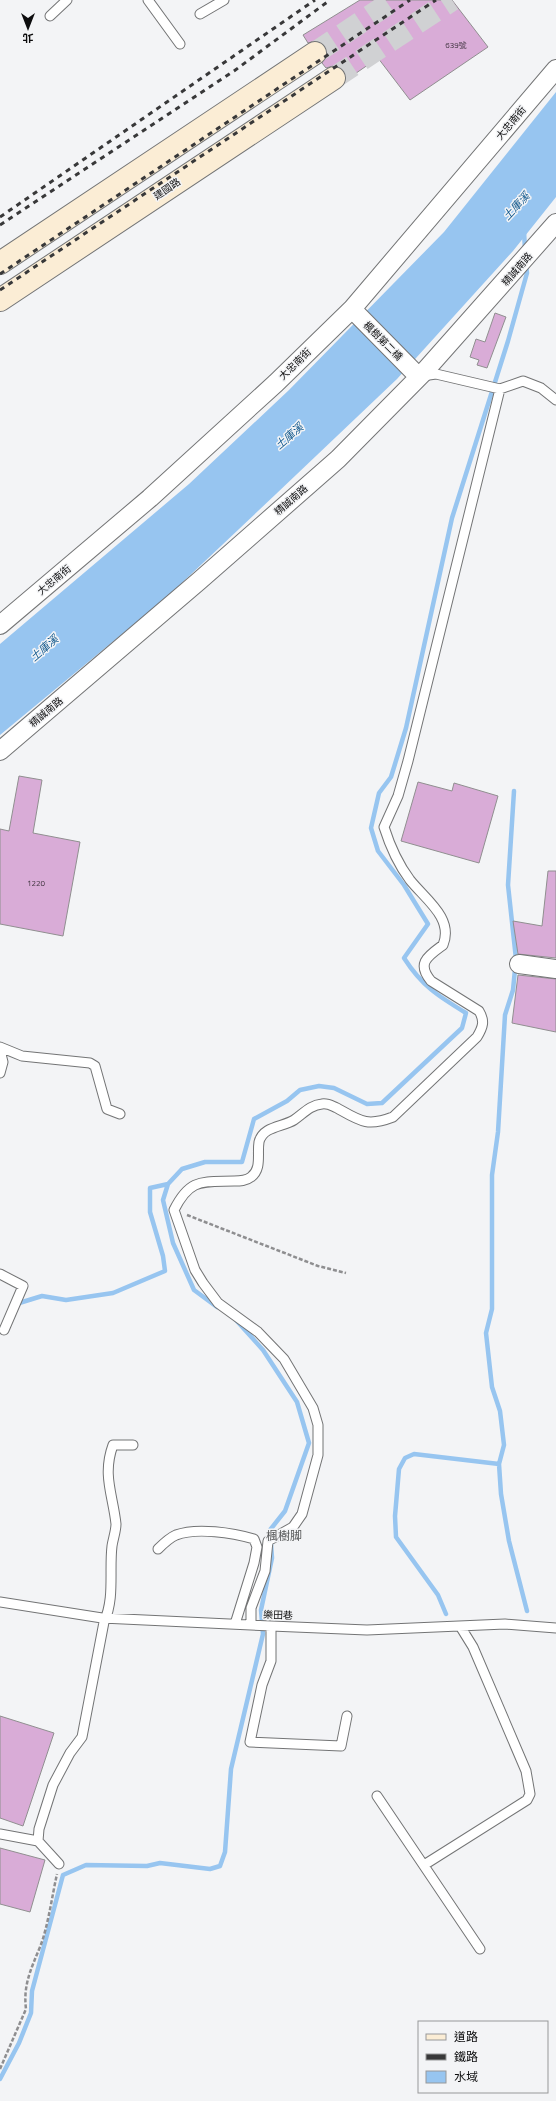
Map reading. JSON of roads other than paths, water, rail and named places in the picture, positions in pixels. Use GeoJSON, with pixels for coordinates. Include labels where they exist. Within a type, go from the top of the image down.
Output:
{"type":"FeatureCollection","features":[{"type":"Feature","properties":{"kind":"main road"},"geometry":{"type":"LineString","coordinates":[[0,263],[315,53]]}},
{"type":"Feature","properties":{"kind":"main road","name":"建國路"},"geometry":{"type":"LineString","coordinates":[[0,300],[334,78]]}},
{"type":"Feature","properties":{"kind":"street","name":"大忠南街"},"geometry":{"type":"LineString","coordinates":[[0,625],[150,498],[276,382],[352,309],[556,69]]}},
{"type":"Feature","properties":{"kind":"street","name":"精誠南路"},"geometry":{"type":"LineString","coordinates":[[0,751],[199,582],[338,459],[518,268],[556,223]]}},
{"type":"Feature","properties":{"kind":"street","name":"楓樹第二橋"},"geometry":{"type":"LineString","coordinates":[[352,309],[417,375]]}},
{"type":"Feature","properties":{"kind":"street"},"geometry":{"type":"LineString","coordinates":[[519,964],[556,969]]}},
{"type":"Feature","properties":{"kind":"lane"},"geometry":{"type":"LineString","coordinates":[[50,16],[67,0]]}},
{"type":"Feature","properties":{"kind":"lane"},"geometry":{"type":"LineString","coordinates":[[148,0],[180,44]]}},
{"type":"Feature","properties":{"kind":"lane"},"geometry":{"type":"LineString","coordinates":[[200,14],[224,0]]}},
{"type":"Feature","properties":{"kind":"lane"},"geometry":{"type":"LineString","coordinates":[[417,375],[436,374],[500,389],[523,381],[540,388],[556,400]]}},
{"type":"Feature","properties":{"kind":"lane"},"geometry":{"type":"LineString","coordinates":[[251,1625],[252,1608],[265,1571],[268,1541],[293,1527],[302,1514],[318,1455],[318,1425],[313,1408],[284,1359],[258,1332],[218,1303],[203,1283],[195,1270],[174,1210],[181,1196],[200,1182],[244,1181],[252,1177],[258,1165],[259,1142],[262,1136],[280,1125],[293,1121],[309,1108],[322,1104],[330,1105],[366,1123],[380,1122],[393,1117],[477,1037],[483,1027],[483,1018],[478,1011],[431,981],[426,975],[423,965],[426,959],[443,945],[446,930],[436,907],[410,880],[403,869],[389,845],[384,827],[398,796],[408,761],[500,389]]}},
{"type":"Feature","properties":{"kind":"lane"},"geometry":{"type":"LineString","coordinates":[[0,1047],[22,1056],[90,1063],[95,1066],[107,1109],[120,1114]]}},
{"type":"Feature","properties":{"kind":"lane"},"geometry":{"type":"LineString","coordinates":[[0,1050],[4,1062],[0,1073]]}},
{"type":"Feature","properties":{"kind":"lane"},"geometry":{"type":"LineString","coordinates":[[0,1274],[23,1286],[4,1330]]}},
{"type":"Feature","properties":{"kind":"lane"},"geometry":{"type":"LineString","coordinates":[[38,1841],[39,1829],[53,1785],[70,1753],[82,1737],[106,1618],[110,1609],[112,1546],[116,1526],[108,1478],[108,1461],[113,1445],[133,1445]]}},
{"type":"Feature","properties":{"kind":"lane"},"geometry":{"type":"LineString","coordinates":[[158,1549],[174,1536],[187,1532],[232,1533],[254,1539],[257,1547],[254,1564],[235,1624]]}},
{"type":"Feature","properties":{"kind":"lane","name":"樂田巷"},"geometry":{"type":"LineString","coordinates":[[0,1602],[106,1618],[271,1626],[367,1630],[505,1624],[556,1628]]}},
{"type":"Feature","properties":{"kind":"lane"},"geometry":{"type":"LineString","coordinates":[[271,1626],[271,1661],[262,1685],[250,1742],[340,1746],[347,1716]]}},
{"type":"Feature","properties":{"kind":"lane"},"geometry":{"type":"LineString","coordinates":[[424,1865],[527,1800],[530,1794],[526,1771],[473,1647],[460,1626]]}},
{"type":"Feature","properties":{"kind":"lane"},"geometry":{"type":"LineString","coordinates":[[377,1796],[480,1949]]}},
{"type":"Feature","properties":{"kind":"lane"},"geometry":{"type":"LineString","coordinates":[[0,1834],[38,1841],[59,1864]]}},
{"type":"Feature","properties":{"kind":"water","name":"土庫溪"},"geometry":{"type":"Polygon","coordinates":[[[556,92],[556,197],[513,251],[397,379],[168,596],[0,735],[0,644],[189,484],[289,390],[444,232],[556,92]]]}},
{"type":"Feature","properties":{"kind":"waterway"},"geometry":{"type":"LineString","coordinates":[[524,231],[525,250]]}},
{"type":"Feature","properties":{"kind":"waterway"},"geometry":{"type":"LineString","coordinates":[[217,1307],[194,1290],[173,1243],[163,1200],[168,1184],[182,1169],[205,1162],[242,1162],[254,1119],[287,1101],[300,1090],[319,1086],[334,1088],[367,1104],[382,1103],[462,1028],[466,1013],[431,990],[417,976],[404,958],[428,924],[404,885],[378,851],[371,828],[379,793],[391,777],[406,728],[452,518],[508,341],[527,273],[526,265]]}},
{"type":"Feature","properties":{"kind":"waterway"},"geometry":{"type":"LineString","coordinates":[[514,791],[508,885],[516,959],[513,990],[505,1015],[498,1132],[492,1175],[492,1309],[486,1333],[492,1387],[500,1411],[504,1445],[499,1464],[501,1494],[509,1541],[527,1611]]}},
{"type":"Feature","properties":{"kind":"waterway"},"geometry":{"type":"LineString","coordinates":[[16,1304],[42,1296],[66,1300],[113,1293],[165,1271],[163,1256],[150,1212],[150,1188],[168,1184]]}},
{"type":"Feature","properties":{"kind":"waterway"},"geometry":{"type":"LineString","coordinates":[[0,2079],[19,2043],[31,2013],[32,1991],[63,1875],[86,1865],[147,1866],[160,1863],[210,1869],[220,1866],[225,1852],[231,1769],[263,1634],[261,1610],[272,1558],[270,1530],[285,1511],[309,1443],[297,1402],[263,1350],[236,1320]]}},
{"type":"Feature","properties":{"kind":"waterway"},"geometry":{"type":"LineString","coordinates":[[446,1614],[438,1595],[396,1537],[395,1516],[399,1469],[405,1458],[414,1454],[499,1464]]}},
{"type":"Feature","properties":{"kind":"tunnel"},"geometry":{"type":"LineString","coordinates":[[315,53],[394,0]]}},
{"type":"Feature","properties":{"kind":"tunnel"},"geometry":{"type":"LineString","coordinates":[[334,78],[452,0]]}},
{"type":"Feature","properties":{"kind":"railway"},"geometry":{"type":"LineString","coordinates":[[0,217],[315,0]]}},
{"type":"Feature","properties":{"kind":"railway"},"geometry":{"type":"LineString","coordinates":[[0,225],[234,71],[330,0]]}},
{"type":"Feature","properties":{"kind":"railway"},"geometry":{"type":"LineString","coordinates":[[0,274],[410,0]]}},
{"type":"Feature","properties":{"kind":"railway"},"geometry":{"type":"LineString","coordinates":[[0,290],[436,0]]}},
{"type":"Feature","properties":{"kind":"district","name":"楓樹脚"},"geometry":{"type":"Point","coordinates":[284,1535]}}]}
